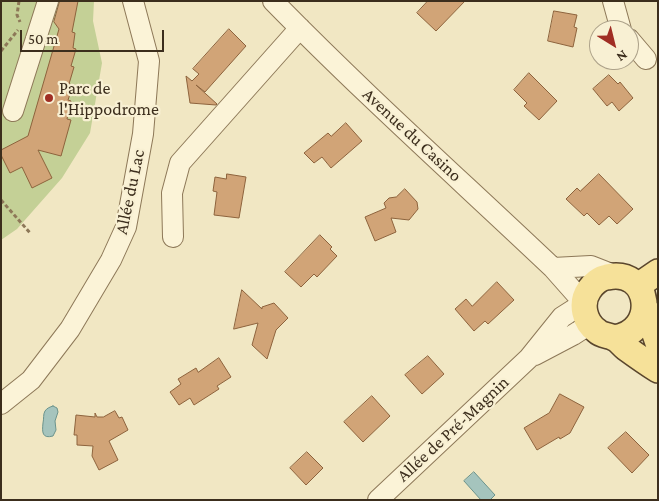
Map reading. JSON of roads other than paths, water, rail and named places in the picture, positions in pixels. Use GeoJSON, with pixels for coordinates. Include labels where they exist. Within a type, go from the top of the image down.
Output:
{"type":"FeatureCollection","features":[{"type":"Feature","properties":{"kind":"main road"},"geometry":{"type":"LineString","coordinates":[[614,275],[632,280],[648,278],[644,293],[646,311],[644,320],[639,328],[623,337],[614,338],[604,336],[597,331],[586,310],[588,291],[595,283],[614,275]]}},
{"type":"Feature","properties":{"kind":"main road"},"geometry":{"type":"LineString","coordinates":[[646,311],[658,343]]}},
{"type":"Feature","properties":{"kind":"main road"},"geometry":{"type":"LineString","coordinates":[[614,338],[658,370]]}},
{"type":"Feature","properties":{"kind":"street"},"geometry":{"type":"LineString","coordinates":[[13,111],[48,1]]}},
{"type":"Feature","properties":{"kind":"street","name":"Allée du Lac"},"geometry":{"type":"LineString","coordinates":[[1,404],[31,380],[70,329],[111,260],[126,227],[143,134],[148,61],[133,1]]}},
{"type":"Feature","properties":{"kind":"street","name":"Avenue du Casino"},"geometry":{"type":"LineString","coordinates":[[273,1],[553,268],[576,294],[586,310]]}},
{"type":"Feature","properties":{"kind":"street"},"geometry":{"type":"LineString","coordinates":[[613,1],[618,20]]}},
{"type":"Feature","properties":{"kind":"street"},"geometry":{"type":"LineString","coordinates":[[173,237],[172,193],[180,164],[300,28]]}},
{"type":"Feature","properties":{"kind":"street"},"geometry":{"type":"LineString","coordinates":[[639,51],[646,59]]}},
{"type":"Feature","properties":{"kind":"street"},"geometry":{"type":"LineString","coordinates":[[553,268],[591,266],[614,275]]}},
{"type":"Feature","properties":{"kind":"street","name":"Allée de Pré-Magnin"},"geometry":{"type":"LineString","coordinates":[[378,500],[528,358],[562,317],[586,310]]}},
{"type":"Feature","properties":{"kind":"water"},"geometry":{"type":"Polygon","coordinates":[[[53,406],[57,408],[58,412],[55,421],[56,430],[53,436],[47,437],[43,432],[44,414],[47,409],[53,406]]]}},
{"type":"Feature","properties":{"kind":"water"},"geometry":{"type":"Polygon","coordinates":[[[474,472],[495,495],[490,500],[481,500],[464,481],[474,472]]]}},
{"type":"Feature","properties":{"kind":"place","name":"Parc de l'Hippodrome"},"geometry":{"type":"Point","coordinates":[49,98]}}]}
